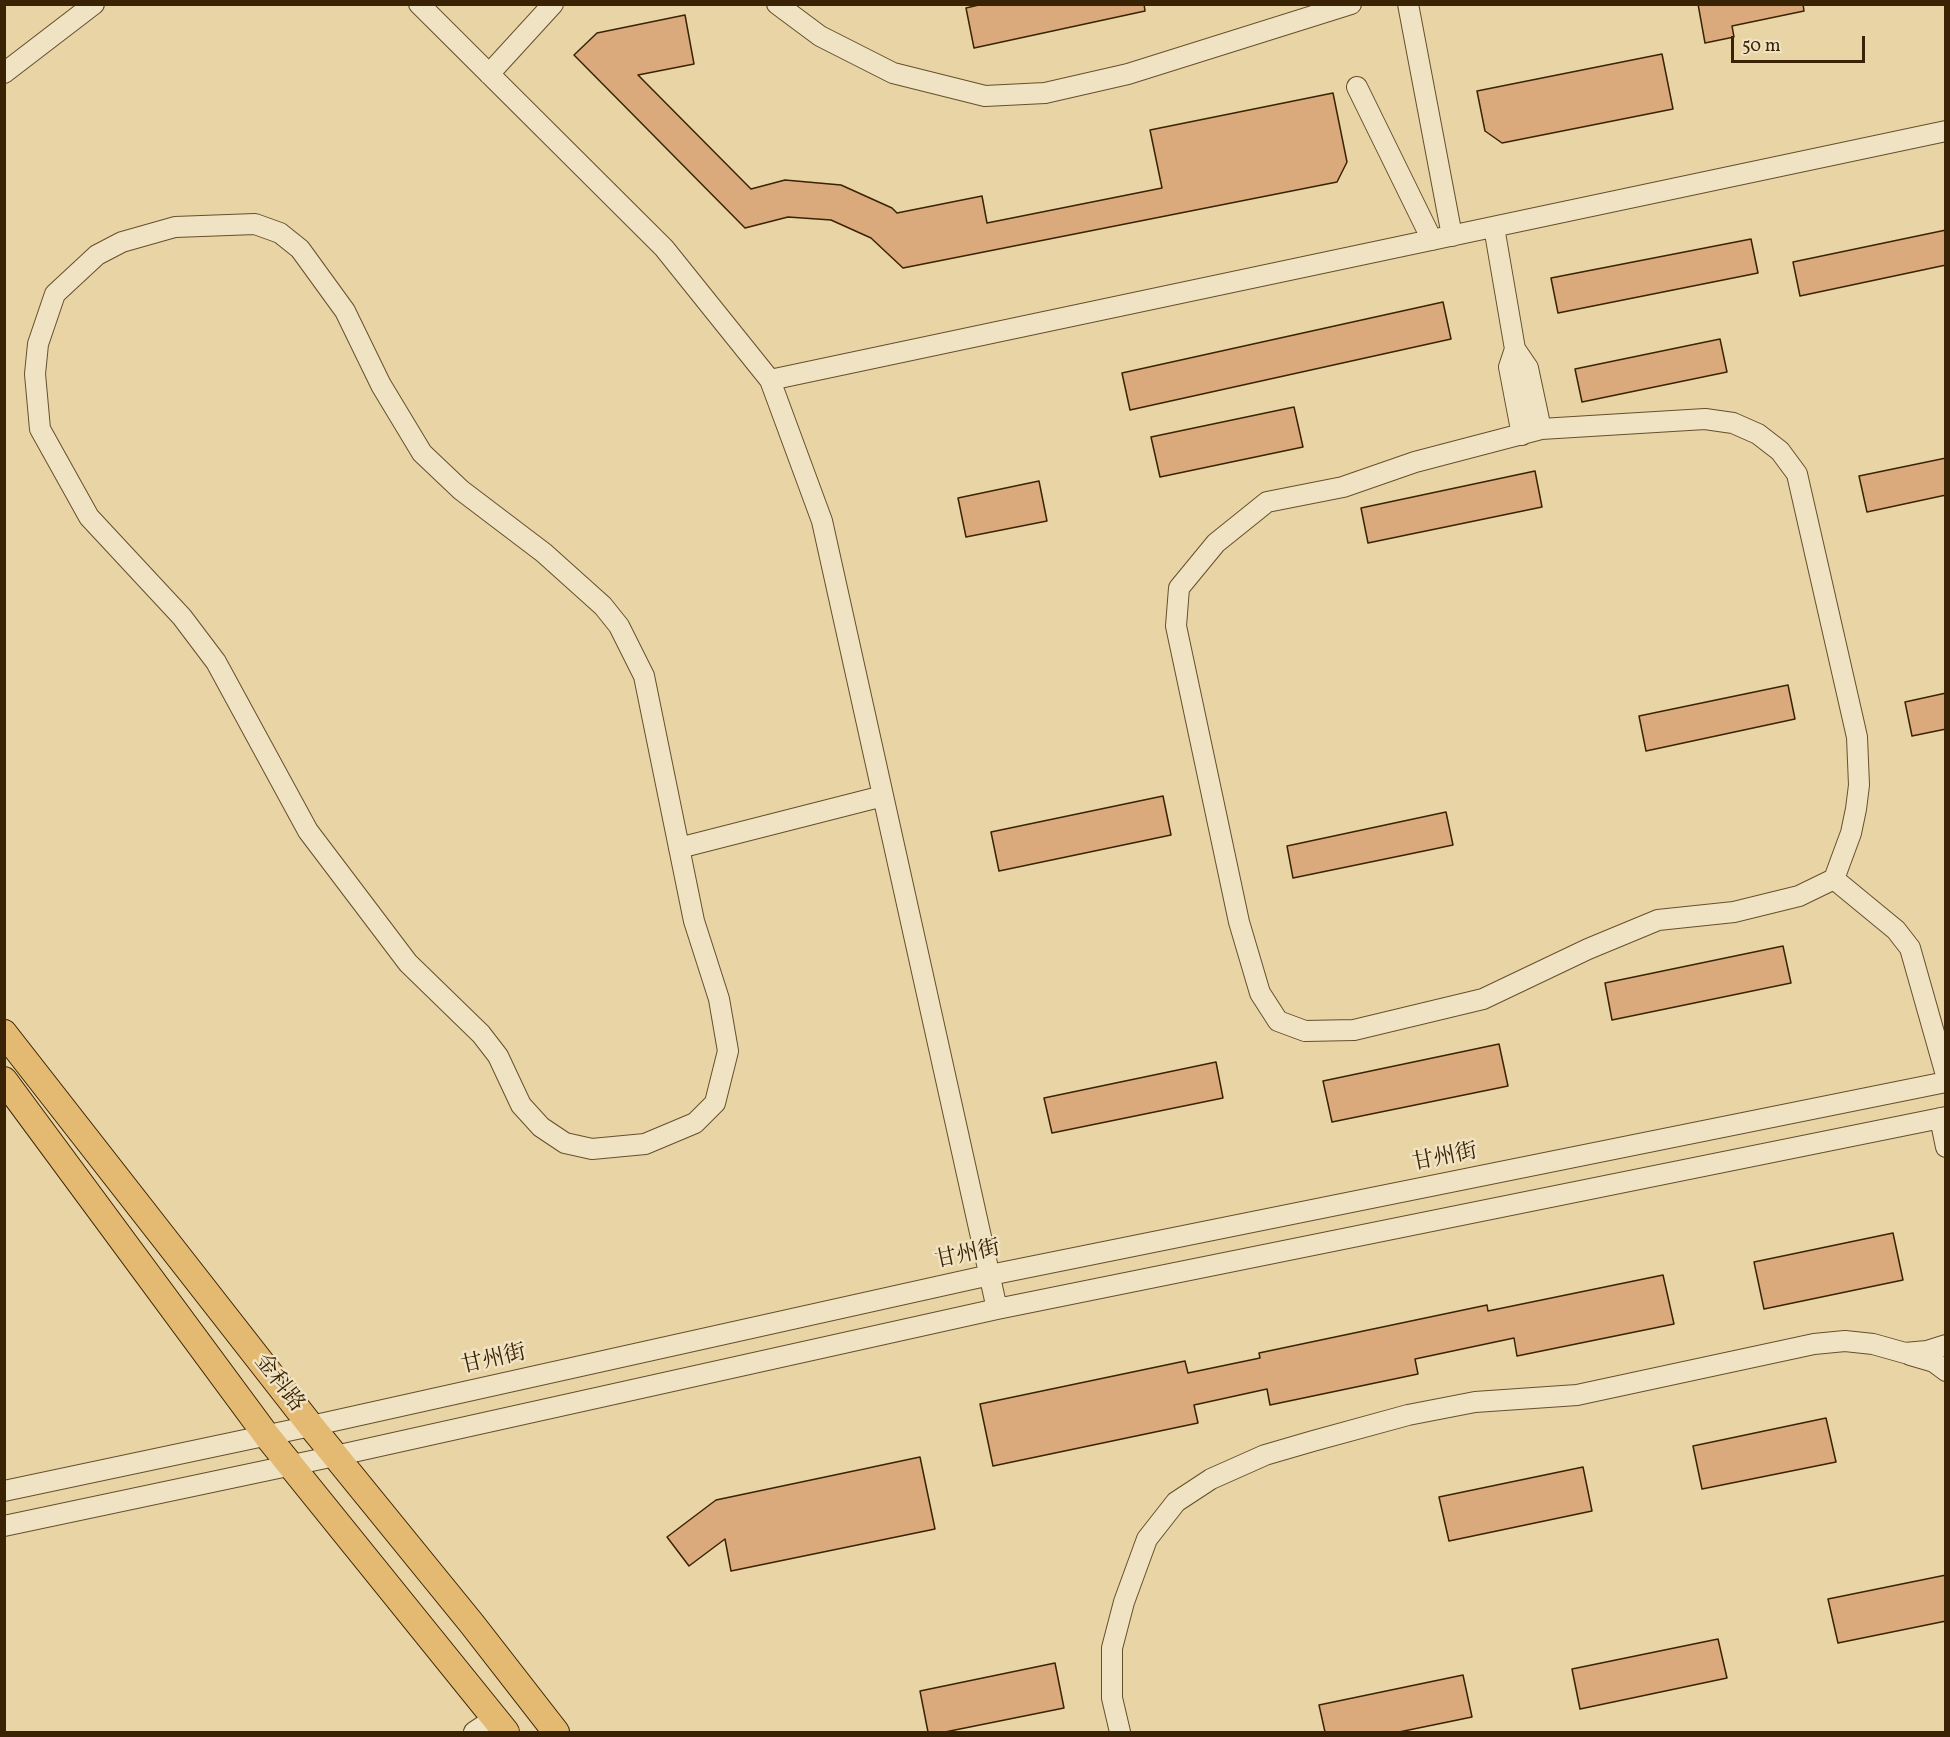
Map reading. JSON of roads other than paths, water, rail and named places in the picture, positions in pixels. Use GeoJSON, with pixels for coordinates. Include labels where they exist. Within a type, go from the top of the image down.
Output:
{"type":"FeatureCollection","features":[{"type":"Feature","properties":{"kind":"main road","name":"金科路"},"geometry":{"type":"LineString","coordinates":[[4,1032],[311,1426],[472,1624],[556,1732]]}},
{"type":"Feature","properties":{"kind":"main road","name":"金科路"},"geometry":{"type":"LineString","coordinates":[[4,1080],[267,1436],[501,1725]]}},
{"type":"Feature","properties":{"kind":"street"},"geometry":{"type":"LineString","coordinates":[[4,73],[94,4]]}},
{"type":"Feature","properties":{"kind":"street"},"geometry":{"type":"LineString","coordinates":[[419,4],[664,248],[770,381],[822,521],[997,1309]]}},
{"type":"Feature","properties":{"kind":"street"},"geometry":{"type":"LineString","coordinates":[[489,74],[554,4]]}},
{"type":"Feature","properties":{"kind":"street"},"geometry":{"type":"LineString","coordinates":[[777,4],[820,36],[893,73],[985,96],[1045,93],[1128,74],[1351,4]]}},
{"type":"Feature","properties":{"kind":"street"},"geometry":{"type":"LineString","coordinates":[[1408,4],[1452,236]]}},
{"type":"Feature","properties":{"kind":"street"},"geometry":{"type":"LineString","coordinates":[[1357,87],[1432,240]]}},
{"type":"Feature","properties":{"kind":"street"},"geometry":{"type":"LineString","coordinates":[[770,381],[1946,131]]}},
{"type":"Feature","properties":{"kind":"street"},"geometry":{"type":"LineString","coordinates":[[255,224],[280,233],[300,249],[345,311],[381,385],[422,453],[461,490],[544,553],[603,606],[619,626],[644,676],[679,848],[694,921],[719,999],[728,1051],[715,1103],[695,1123],[645,1144],[592,1149],[565,1143],[541,1127],[521,1105],[498,1056],[481,1034],[408,963],[308,831],[216,662],[182,616],[89,517],[40,429],[35,374],[38,344],[55,294],[97,255],[122,242],[175,227],[255,224]]}},
{"type":"Feature","properties":{"kind":"street"},"geometry":{"type":"LineString","coordinates":[[1494,227],[1515,349],[1528,368],[1532,432]]}},
{"type":"Feature","properties":{"kind":"street"},"geometry":{"type":"LineString","coordinates":[[1705,419],[1739,425],[1758,434],[1780,451],[1797,474],[1857,737],[1859,773],[1856,809],[1846,849],[1834,879],[1798,897],[1734,912],[1658,920],[1588,948],[1484,999],[1354,1030],[1305,1031],[1278,1021],[1260,993],[1239,922],[1176,626],[1179,588],[1216,543],[1267,502],[1343,487],[1415,462],[1532,432],[1705,419]]}},
{"type":"Feature","properties":{"kind":"street"},"geometry":{"type":"LineString","coordinates":[[679,848],[883,796]]}},
{"type":"Feature","properties":{"kind":"street"},"geometry":{"type":"LineString","coordinates":[[1834,879],[1896,930],[1910,948],[1946,1075]]}},
{"type":"Feature","properties":{"kind":"street","name":"甘州街"},"geometry":{"type":"LineString","coordinates":[[4,1491],[267,1436],[990,1275],[1946,1082]]}},
{"type":"Feature","properties":{"kind":"street"},"geometry":{"type":"LineString","coordinates":[[4,1526],[335,1456],[997,1309],[1943,1117],[1946,1147]]}},
{"type":"Feature","properties":{"kind":"street"},"geometry":{"type":"LineString","coordinates":[[1120,1732],[1112,1698],[1112,1648],[1127,1591],[1147,1539],[1176,1502],[1211,1479],[1265,1455],[1408,1415],[1475,1402],[1577,1395],[1814,1344],[1845,1341],[1873,1344],[1934,1362],[1946,1371]]}},
{"type":"Feature","properties":{"kind":"street"},"geometry":{"type":"LineString","coordinates":[[1905,1353],[1927,1351],[1946,1345]]}},
{"type":"Feature","properties":{"kind":"street"},"geometry":{"type":"LineString","coordinates":[[474,1732],[501,1725]]}}]}
